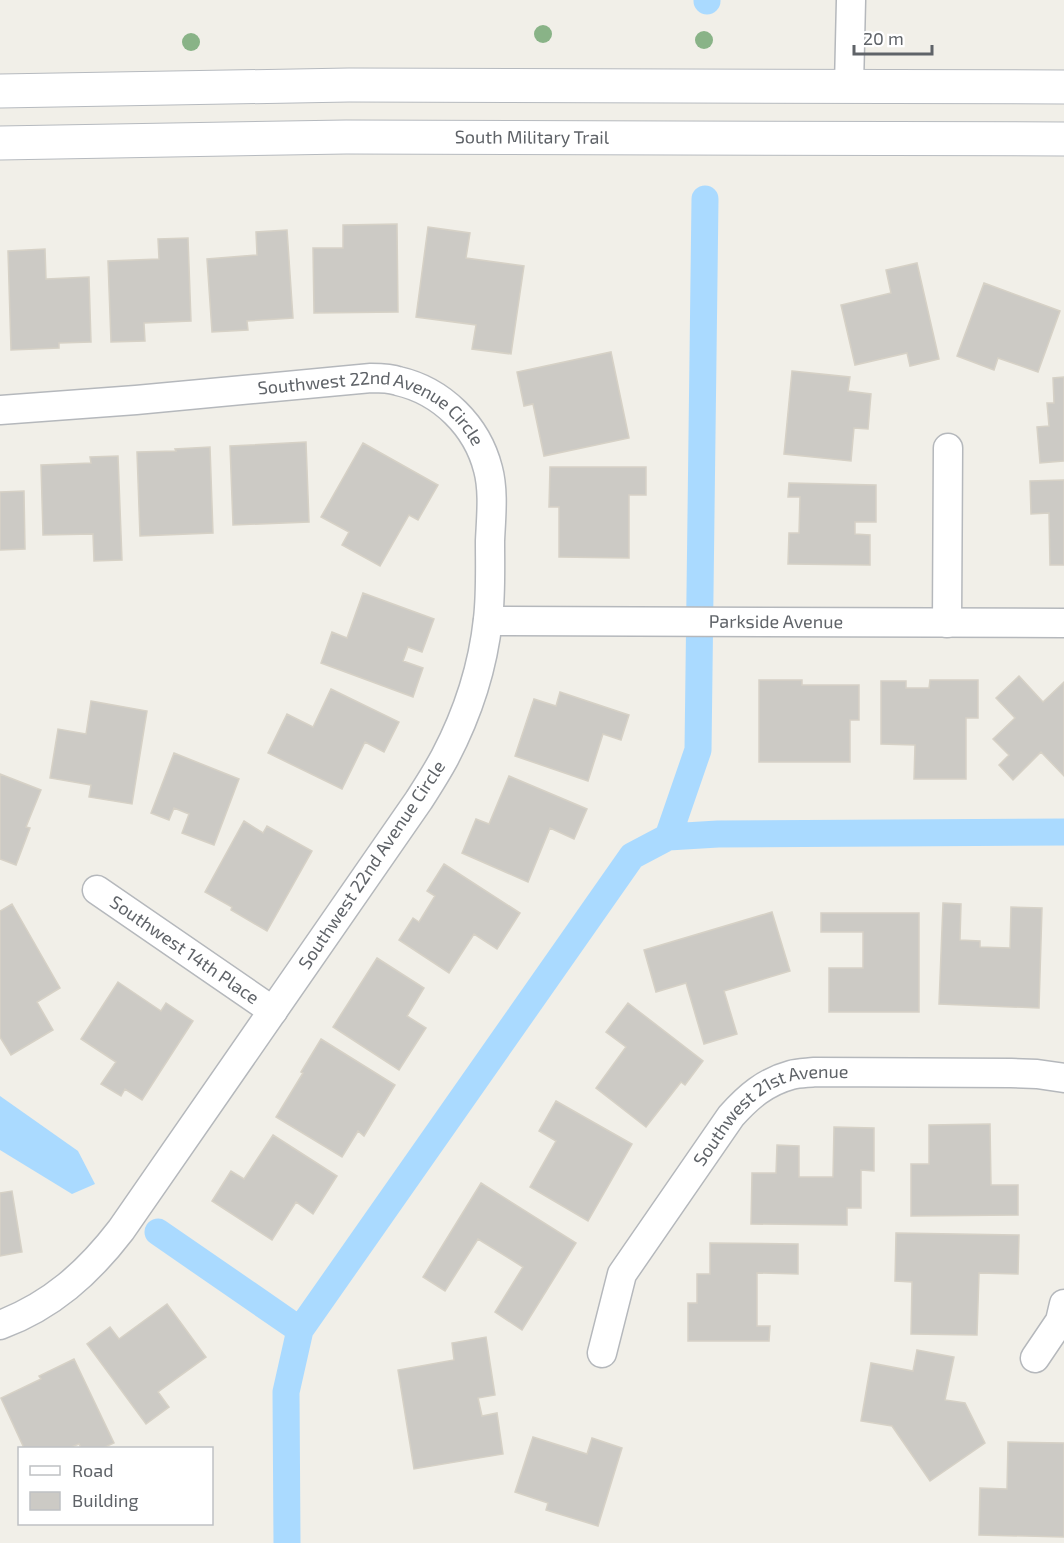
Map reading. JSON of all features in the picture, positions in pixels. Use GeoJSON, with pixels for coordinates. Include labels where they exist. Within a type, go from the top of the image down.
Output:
{"type":"FeatureCollection","features":[{"type":"Feature","properties":{"kind":"street"},"geometry":{"type":"LineString","coordinates":[[849,86],[851,0]]}},
{"type":"Feature","properties":{"kind":"street"},"geometry":{"type":"LineString","coordinates":[[0,91],[349,85],[1064,87]]}},
{"type":"Feature","properties":{"kind":"street","name":"South Military Trail"},"geometry":{"type":"LineString","coordinates":[[0,143],[346,137],[1064,139]]}},
{"type":"Feature","properties":{"kind":"street","name":"Southwest 22nd Avenue Circle"},"geometry":{"type":"LineString","coordinates":[[0,410],[371,378],[398,380],[423,389],[446,403],[465,422],[479,445],[488,470],[491,508],[488,621],[480,665],[465,713],[445,758],[419,800],[104,1252],[64,1290],[39,1306],[0,1325]]}},
{"type":"Feature","properties":{"kind":"street"},"geometry":{"type":"LineString","coordinates":[[947,623],[948,448]]}},
{"type":"Feature","properties":{"kind":"street","name":"Parkside Avenue"},"geometry":{"type":"LineString","coordinates":[[488,621],[1064,623]]}},
{"type":"Feature","properties":{"kind":"street","name":"Southwest 14th Place"},"geometry":{"type":"LineString","coordinates":[[97,890],[273,1011]]}},
{"type":"Feature","properties":{"kind":"street","name":"Southwest 21st Avenue"},"geometry":{"type":"LineString","coordinates":[[602,1353],[622,1274],[731,1116],[747,1098],[767,1084],[791,1075],[815,1072],[1011,1073],[1064,1078]]}},
{"type":"Feature","properties":{"kind":"street"},"geometry":{"type":"LineString","coordinates":[[1035,1358],[1060,1321],[1064,1304]]}},
{"type":"Feature","properties":{"kind":"water"},"geometry":{"type":"Polygon","coordinates":[[[0,1096],[78,1151],[95,1184],[72,1194],[0,1150],[0,1096]]]}},
{"type":"Feature","properties":{"kind":"building"},"geometry":{"type":"Polygon","coordinates":[[[397,224],[398,312],[314,313],[313,248],[343,248],[343,225],[397,224]]]}},
{"type":"Feature","properties":{"kind":"building"},"geometry":{"type":"Polygon","coordinates":[[[428,227],[470,233],[466,258],[524,266],[511,354],[472,349],[476,325],[416,317],[428,227]]]}},
{"type":"Feature","properties":{"kind":"building"},"geometry":{"type":"Polygon","coordinates":[[[287,230],[293,318],[247,321],[248,330],[212,332],[207,259],[257,255],[256,232],[287,230]]]}},
{"type":"Feature","properties":{"kind":"building"},"geometry":{"type":"Polygon","coordinates":[[[188,238],[191,321],[144,323],[145,341],[111,342],[108,261],[159,259],[158,239],[188,238]]]}},
{"type":"Feature","properties":{"kind":"building"},"geometry":{"type":"Polygon","coordinates":[[[45,249],[46,279],[89,277],[91,342],[59,343],[59,348],[11,350],[8,251],[45,249]]]}},
{"type":"Feature","properties":{"kind":"building"},"geometry":{"type":"Polygon","coordinates":[[[917,263],[939,359],[910,366],[907,353],[855,365],[841,305],[891,293],[886,270],[917,263]]]}},
{"type":"Feature","properties":{"kind":"building"},"geometry":{"type":"Polygon","coordinates":[[[984,283],[1060,311],[1038,372],[998,358],[994,370],[957,356],[984,283]]]}},
{"type":"Feature","properties":{"kind":"building"},"geometry":{"type":"Polygon","coordinates":[[[611,352],[629,438],[544,456],[533,404],[524,406],[517,372],[611,352]]]}},
{"type":"Feature","properties":{"kind":"building"},"geometry":{"type":"Polygon","coordinates":[[[792,371],[850,377],[848,391],[871,394],[868,429],[854,428],[851,461],[784,454],[792,371]]]}},
{"type":"Feature","properties":{"kind":"building"},"geometry":{"type":"Polygon","coordinates":[[[1064,377],[1064,461],[1040,463],[1037,427],[1049,426],[1047,403],[1054,403],[1053,378],[1064,377]]]}},
{"type":"Feature","properties":{"kind":"building"},"geometry":{"type":"Polygon","coordinates":[[[306,442],[309,522],[233,525],[230,446],[306,442]]]}},
{"type":"Feature","properties":{"kind":"building"},"geometry":{"type":"Polygon","coordinates":[[[363,443],[438,485],[418,520],[409,515],[380,566],[342,545],[349,532],[321,517],[363,443]]]}},
{"type":"Feature","properties":{"kind":"building"},"geometry":{"type":"Polygon","coordinates":[[[210,447],[213,533],[140,536],[137,452],[210,447]]]}},
{"type":"Feature","properties":{"kind":"building"},"geometry":{"type":"Polygon","coordinates":[[[118,456],[122,560],[94,561],[93,534],[43,535],[41,465],[91,463],[90,457],[118,456]]]}},
{"type":"Feature","properties":{"kind":"building"},"geometry":{"type":"Polygon","coordinates":[[[550,467],[646,467],[646,495],[629,495],[629,558],[559,557],[559,507],[549,507],[550,467]]]}},
{"type":"Feature","properties":{"kind":"building"},"geometry":{"type":"Polygon","coordinates":[[[1064,480],[1064,565],[1050,565],[1049,513],[1031,514],[1030,481],[1064,480]]]}},
{"type":"Feature","properties":{"kind":"building"},"geometry":{"type":"Polygon","coordinates":[[[789,483],[876,485],[876,522],[855,522],[855,534],[870,535],[870,565],[788,564],[789,533],[799,533],[800,497],[788,497],[789,483]]]}},
{"type":"Feature","properties":{"kind":"building"},"geometry":{"type":"Polygon","coordinates":[[[24,491],[25,549],[0,550],[0,492],[24,491]]]}},
{"type":"Feature","properties":{"kind":"building"},"geometry":{"type":"Polygon","coordinates":[[[363,593],[434,619],[422,652],[408,647],[403,661],[423,668],[413,697],[321,663],[332,632],[347,638],[363,593]]]}},
{"type":"Feature","properties":{"kind":"building"},"geometry":{"type":"Polygon","coordinates":[[[1019,676],[1043,702],[1064,682],[1064,776],[1041,752],[1013,780],[999,765],[1009,755],[993,739],[1015,718],[996,698],[1019,676]]]}},
{"type":"Feature","properties":{"kind":"building"},"geometry":{"type":"Polygon","coordinates":[[[759,680],[802,680],[802,685],[859,685],[859,720],[850,720],[850,762],[759,762],[759,680]]]}},
{"type":"Feature","properties":{"kind":"building"},"geometry":{"type":"Polygon","coordinates":[[[930,680],[978,680],[978,718],[966,718],[966,779],[914,779],[915,745],[881,744],[881,681],[906,681],[906,688],[929,688],[930,680]]]}},
{"type":"Feature","properties":{"kind":"building"},"geometry":{"type":"Polygon","coordinates":[[[331,689],[399,722],[384,752],[365,742],[342,789],[268,753],[287,714],[313,727],[331,689]]]}},
{"type":"Feature","properties":{"kind":"building"},"geometry":{"type":"Polygon","coordinates":[[[560,692],[629,715],[621,740],[603,734],[588,781],[515,756],[534,699],[556,706],[560,692]]]}},
{"type":"Feature","properties":{"kind":"building"},"geometry":{"type":"Polygon","coordinates":[[[91,701],[147,711],[132,804],[89,797],[91,785],[50,778],[58,729],[86,734],[91,701]]]}},
{"type":"Feature","properties":{"kind":"building"},"geometry":{"type":"Polygon","coordinates":[[[174,753],[239,779],[214,845],[182,833],[189,814],[174,808],[169,820],[151,813],[174,753]]]}},
{"type":"Feature","properties":{"kind":"building"},"geometry":{"type":"Polygon","coordinates":[[[0,774],[41,790],[26,827],[30,828],[16,865],[0,859],[0,774]]]}},
{"type":"Feature","properties":{"kind":"building"},"geometry":{"type":"Polygon","coordinates":[[[509,776],[587,809],[574,839],[550,828],[528,882],[462,853],[476,819],[489,824],[509,776]]]}},
{"type":"Feature","properties":{"kind":"building"},"geometry":{"type":"Polygon","coordinates":[[[244,821],[263,833],[267,826],[312,851],[267,931],[205,892],[244,821]]]}},
{"type":"Feature","properties":{"kind":"building"},"geometry":{"type":"Polygon","coordinates":[[[444,864],[520,913],[497,949],[474,934],[449,973],[399,940],[413,918],[419,922],[435,896],[427,891],[444,864]]]}},
{"type":"Feature","properties":{"kind":"building"},"geometry":{"type":"Polygon","coordinates":[[[943,903],[961,904],[960,940],[980,941],[980,947],[1010,948],[1011,907],[1042,908],[1039,1008],[939,1004],[943,903]]]}},
{"type":"Feature","properties":{"kind":"building"},"geometry":{"type":"Polygon","coordinates":[[[12,904],[60,988],[37,1002],[53,1030],[11,1055],[0,1037],[0,911],[12,904]]]}},
{"type":"Feature","properties":{"kind":"building"},"geometry":{"type":"Polygon","coordinates":[[[772,912],[790,971],[724,991],[737,1034],[704,1044],[686,983],[656,992],[644,950],[772,912]]]}},
{"type":"Feature","properties":{"kind":"building"},"geometry":{"type":"Polygon","coordinates":[[[821,913],[919,913],[919,1012],[829,1012],[829,968],[863,968],[863,932],[821,932],[821,913]]]}},
{"type":"Feature","properties":{"kind":"building"},"geometry":{"type":"Polygon","coordinates":[[[377,958],[424,988],[407,1016],[426,1028],[399,1070],[333,1027],[377,958]]]}},
{"type":"Feature","properties":{"kind":"building"},"geometry":{"type":"Polygon","coordinates":[[[118,982],[161,1011],[166,1003],[193,1021],[142,1100],[125,1089],[121,1096],[101,1084],[116,1062],[81,1039],[118,982]]]}},
{"type":"Feature","properties":{"kind":"building"},"geometry":{"type":"Polygon","coordinates":[[[628,1003],[703,1061],[685,1085],[681,1082],[646,1127],[596,1088],[626,1047],[606,1032],[628,1003]]]}},
{"type":"Feature","properties":{"kind":"building"},"geometry":{"type":"Polygon","coordinates":[[[321,1039],[395,1085],[364,1136],[358,1131],[342,1157],[276,1117],[321,1039]]]}},
{"type":"Feature","properties":{"kind":"building"},"geometry":{"type":"Polygon","coordinates":[[[556,1101],[632,1144],[588,1221],[530,1187],[556,1141],[539,1131],[556,1101]]]}},
{"type":"Feature","properties":{"kind":"building"},"geometry":{"type":"Polygon","coordinates":[[[990,1124],[991,1185],[1018,1185],[1018,1215],[911,1216],[911,1164],[929,1164],[929,1125],[990,1124]]]}},
{"type":"Feature","properties":{"kind":"building"},"geometry":{"type":"Polygon","coordinates":[[[834,1127],[874,1128],[874,1171],[861,1170],[861,1208],[847,1208],[847,1225],[751,1224],[752,1173],[776,1173],[777,1145],[799,1146],[799,1177],[833,1177],[834,1127]]]}},
{"type":"Feature","properties":{"kind":"building"},"geometry":{"type":"Polygon","coordinates":[[[273,1135],[337,1176],[313,1214],[296,1202],[272,1240],[212,1201],[231,1171],[244,1179],[273,1135]]]}},
{"type":"Feature","properties":{"kind":"building"},"geometry":{"type":"Polygon","coordinates":[[[481,1183],[576,1243],[522,1330],[495,1312],[523,1267],[478,1239],[445,1291],[423,1277],[481,1183]]]}},
{"type":"Feature","properties":{"kind":"building"},"geometry":{"type":"Polygon","coordinates":[[[12,1191],[22,1252],[0,1256],[0,1193],[12,1191]]]}},
{"type":"Feature","properties":{"kind":"building"},"geometry":{"type":"Polygon","coordinates":[[[896,1233],[1019,1235],[1018,1274],[979,1273],[977,1335],[911,1334],[912,1282],[895,1281],[896,1233]]]}},
{"type":"Feature","properties":{"kind":"building"},"geometry":{"type":"Polygon","coordinates":[[[710,1243],[798,1244],[798,1274],[757,1273],[757,1326],[770,1326],[769,1341],[688,1341],[688,1303],[697,1303],[697,1274],[710,1274],[710,1243]]]}},
{"type":"Feature","properties":{"kind":"building"},"geometry":{"type":"Polygon","coordinates":[[[167,1304],[206,1357],[158,1392],[169,1407],[146,1424],[87,1344],[110,1327],[119,1339],[167,1304]]]}},
{"type":"Feature","properties":{"kind":"building"},"geometry":{"type":"Polygon","coordinates":[[[486,1337],[495,1395],[478,1398],[482,1416],[497,1413],[503,1454],[414,1469],[398,1370],[454,1360],[452,1343],[486,1337]]]}},
{"type":"Feature","properties":{"kind":"building"},"geometry":{"type":"Polygon","coordinates":[[[917,1350],[954,1357],[945,1400],[965,1403],[985,1443],[930,1481],[892,1426],[861,1421],[871,1363],[913,1371],[917,1350]]]}},
{"type":"Feature","properties":{"kind":"building"},"geometry":{"type":"Polygon","coordinates":[[[74,1359],[114,1443],[105,1447],[80,1447],[79,1444],[72,1447],[24,1447],[1,1398],[41,1379],[39,1376],[74,1359]]]}},
{"type":"Feature","properties":{"kind":"building"},"geometry":{"type":"Polygon","coordinates":[[[533,1437],[587,1454],[592,1438],[622,1448],[598,1526],[546,1510],[548,1503],[515,1492],[533,1437]]]}},
{"type":"Feature","properties":{"kind":"building"},"geometry":{"type":"Polygon","coordinates":[[[1008,1442],[1064,1443],[1064,1537],[979,1535],[980,1488],[1007,1489],[1008,1442]]]}},
{"type":"Feature","properties":{"kind":"waterway"},"geometry":{"type":"LineString","coordinates":[[668,837],[698,750],[705,199]]}},
{"type":"Feature","properties":{"kind":"waterway"},"geometry":{"type":"LineString","coordinates":[[287,1543],[286,1392],[300,1330],[632,856],[668,837],[718,834],[1064,832]]}},
{"type":"Feature","properties":{"kind":"waterway"},"geometry":{"type":"LineString","coordinates":[[158,1232],[300,1330]]}}]}
